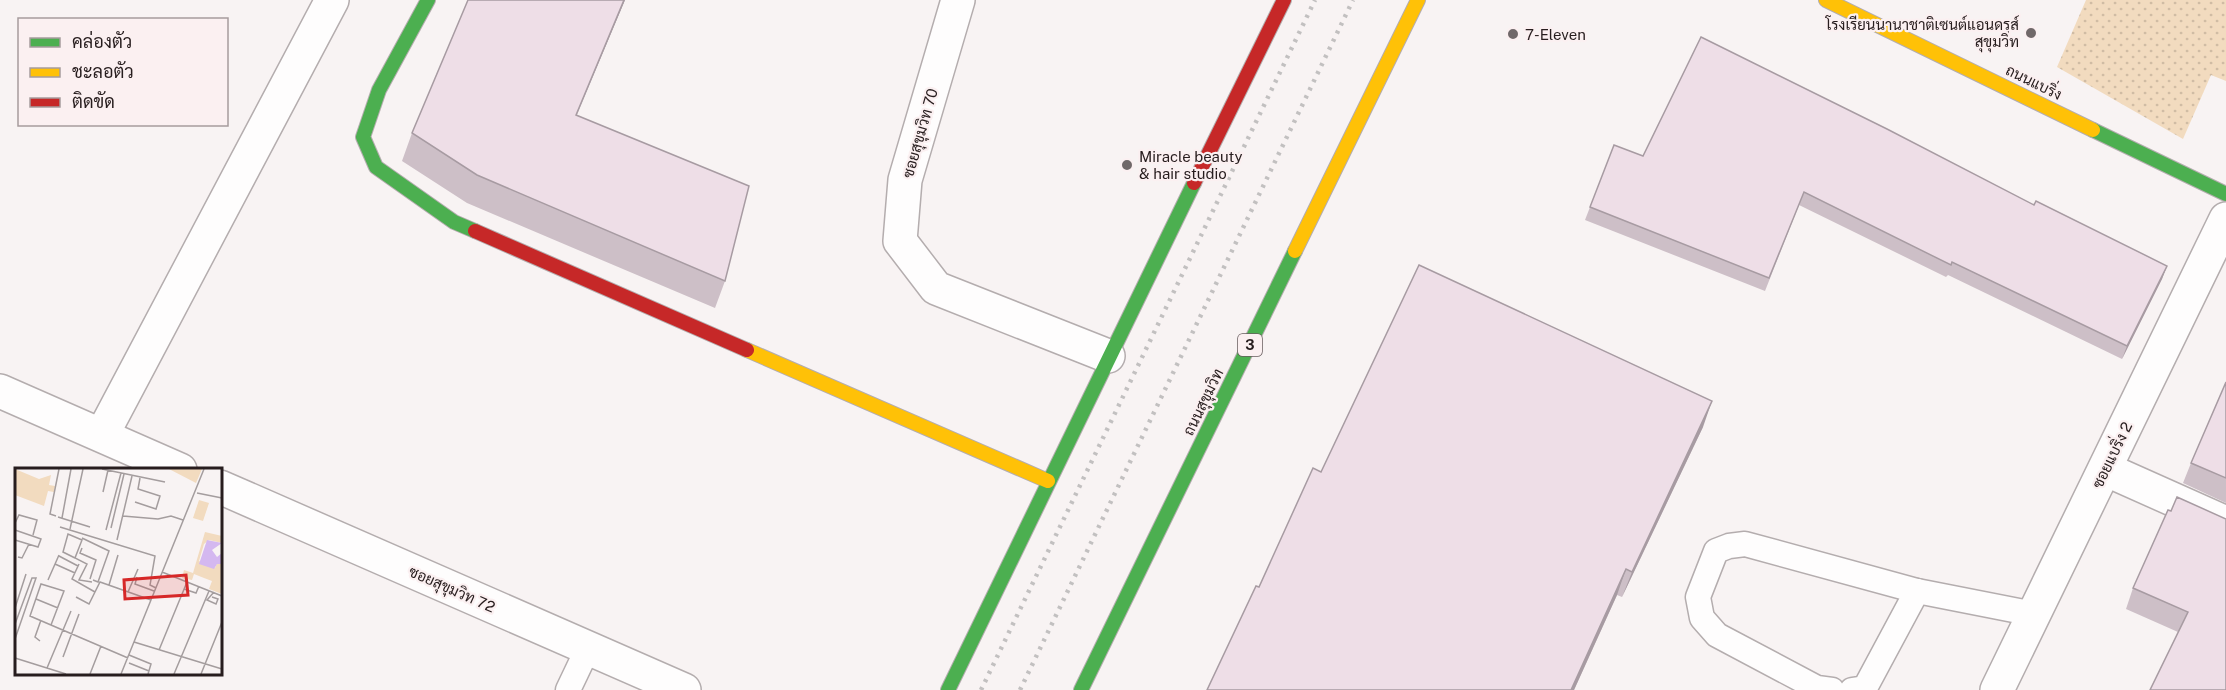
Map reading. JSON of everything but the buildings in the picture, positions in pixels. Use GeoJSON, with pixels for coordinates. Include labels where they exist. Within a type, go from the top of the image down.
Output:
{"type":"FeatureCollection","features":[{"type":"Feature","properties":{"kind":"main road"},"geometry":{"type":"LineString","coordinates":[[428,0],[379,90],[363,137],[376,167],[454,222],[1048,481]]}},
{"type":"Feature","properties":{"kind":"main road"},"geometry":{"type":"LineString","coordinates":[[948,690],[1108,356],[1284,0]]}},
{"type":"Feature","properties":{"kind":"main road","name":"ถนนสุขุมวิท"},"geometry":{"type":"LineString","coordinates":[[1081,690],[1418,0]]}},
{"type":"Feature","properties":{"kind":"main road","name":"ถนนแบริ่ง"},"geometry":{"type":"LineString","coordinates":[[1826,0],[1866,8],[2226,194]]}},
{"type":"Feature","properties":{"kind":"street"},"geometry":{"type":"LineString","coordinates":[[102,435],[332,0]]}},
{"type":"Feature","properties":{"kind":"street","name":"ซอยสุขุมวิท 70"},"geometry":{"type":"LineString","coordinates":[[958,0],[905,180],[900,241],[936,288],[1108,356]]}},
{"type":"Feature","properties":{"kind":"street","name":"ซอยแบริ่ง 2"},"geometry":{"type":"LineString","coordinates":[[1997,690],[2226,219]]}},
{"type":"Feature","properties":{"kind":"street"},"geometry":{"type":"LineString","coordinates":[[0,391],[176,468]]}},
{"type":"Feature","properties":{"kind":"street"},"geometry":{"type":"LineString","coordinates":[[2105,469],[2226,523]]}},
{"type":"Feature","properties":{"kind":"street","name":"ซอยสุขุมวิท 72"},"geometry":{"type":"LineString","coordinates":[[222,488],[684,690]]}},
{"type":"Feature","properties":{"kind":"lane"},"geometry":{"type":"LineString","coordinates":[[1832,690],[1817,688],[1717,635],[1702,618],[1698,597],[1716,551],[1729,546],[1745,544],[1917,591],[2034,614]]}},
{"type":"Feature","properties":{"kind":"lane"},"geometry":{"type":"LineString","coordinates":[[1852,690],[1865,688],[1917,591]]}},
{"type":"Feature","properties":{"kind":"lane"},"geometry":{"type":"LineString","coordinates":[[568,690],[588,648]]}},
{"type":"Feature","properties":{"kind":"shaded area"},"geometry":{"type":"Polygon","coordinates":[[[2086,0],[2226,0],[2226,81],[2211,75],[2183,139],[2057,67],[2086,0]]]}},
{"type":"Feature","properties":{"kind":"railway"},"geometry":{"type":"LineString","coordinates":[[981,690],[1315,0]]}},
{"type":"Feature","properties":{"kind":"railway"},"geometry":{"type":"LineString","coordinates":[[1020,690],[1353,0]]}},
{"type":"Feature","properties":{"kind":"traffic: fast"},"geometry":{"type":"LineString","coordinates":[[428,0],[379,90],[363,137],[376,167],[454,222],[475,231]]}},
{"type":"Feature","properties":{"kind":"traffic: fast"},"geometry":{"type":"LineString","coordinates":[[2093,130],[2226,194]]}},
{"type":"Feature","properties":{"kind":"traffic: fast"},"geometry":{"type":"LineString","coordinates":[[948,690],[1194,183]]}},
{"type":"Feature","properties":{"kind":"traffic: fast"},"geometry":{"type":"LineString","coordinates":[[1081,690],[1295,251]]}},
{"type":"Feature","properties":{"kind":"traffic: slow"},"geometry":{"type":"LineString","coordinates":[[1295,251],[1418,0]]}},
{"type":"Feature","properties":{"kind":"traffic: slow"},"geometry":{"type":"LineString","coordinates":[[1826,0],[2093,130]]}},
{"type":"Feature","properties":{"kind":"traffic: slow"},"geometry":{"type":"LineString","coordinates":[[747,350],[1048,481]]}},
{"type":"Feature","properties":{"kind":"traffic: jam"},"geometry":{"type":"LineString","coordinates":[[1194,183],[1284,0]]}},
{"type":"Feature","properties":{"kind":"traffic: jam"},"geometry":{"type":"LineString","coordinates":[[475,231],[747,350]]}},
{"type":"Feature","properties":{"kind":"place","name":"โรงเรียนนานาชาติเซนต์แอนดรูส์ สุขุมวิท"},"geometry":{"type":"Point","coordinates":[2031,33]}},
{"type":"Feature","properties":{"kind":"place","name":"7-Eleven"},"geometry":{"type":"Point","coordinates":[1513,34]}},
{"type":"Feature","properties":{"kind":"place","name":"Miracle beauty & hair studio"},"geometry":{"type":"Point","coordinates":[1127,165]}}]}
